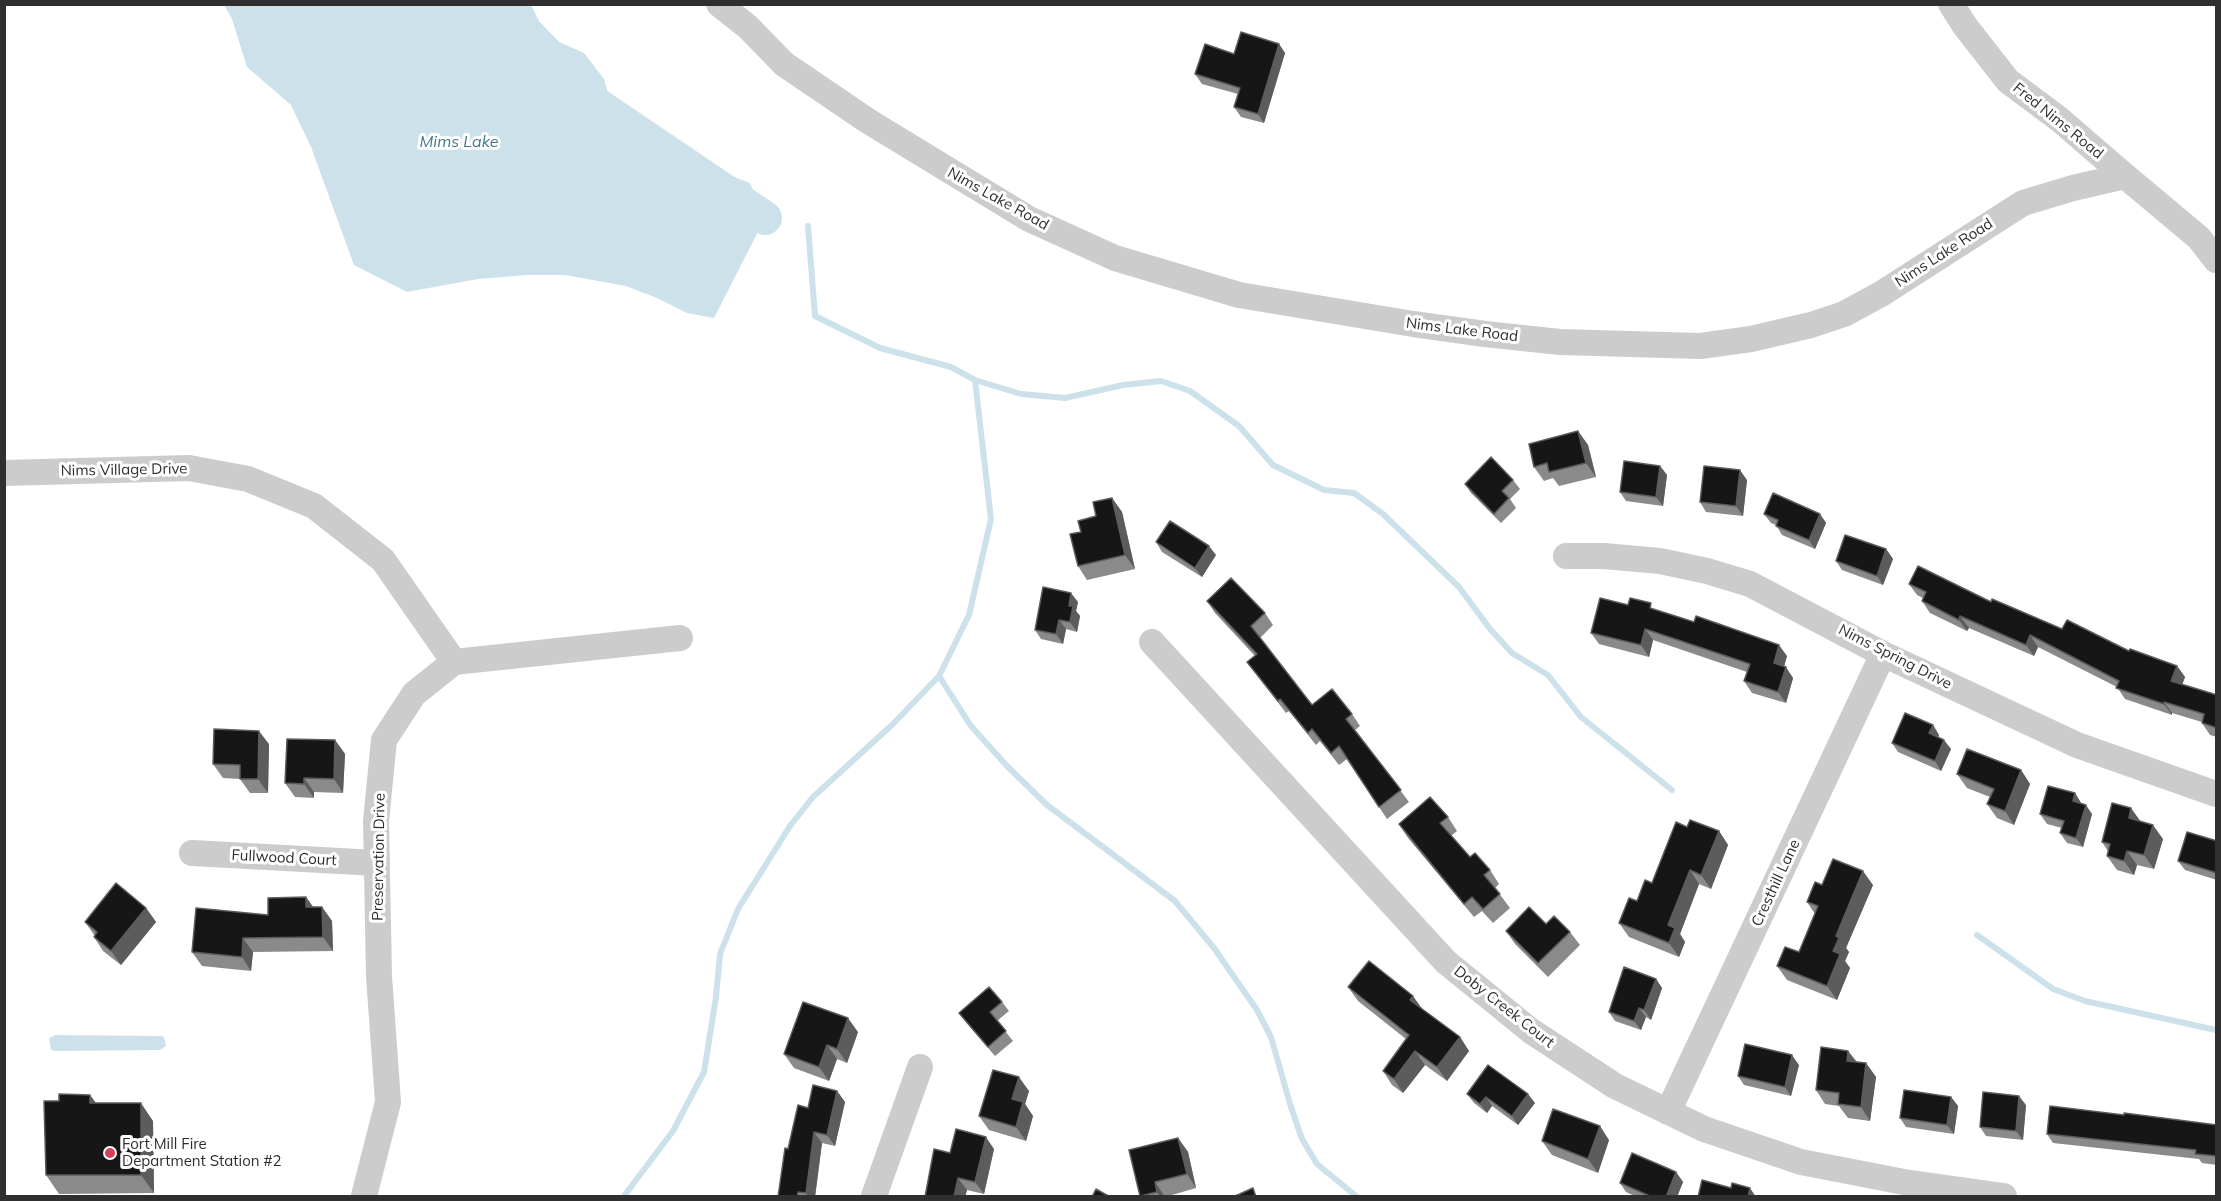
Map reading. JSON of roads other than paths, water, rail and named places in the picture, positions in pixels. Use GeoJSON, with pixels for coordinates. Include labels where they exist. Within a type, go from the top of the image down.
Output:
{"type":"FeatureCollection","features":[{"type":"Feature","properties":{"kind":"street","name":"Nims Lake Road"},"geometry":{"type":"LineString","coordinates":[[719,4],[748,27],[784,64],[878,127],[1029,219],[1115,258],[1239,295],[1485,334],[1560,342],[1700,346],[1751,339],[1811,325],[1844,314],[1881,294],[2023,203],[2125,176]]}},
{"type":"Feature","properties":{"kind":"street","name":"Fred Nims Road"},"geometry":{"type":"LineString","coordinates":[[1951,4],[2008,81],[2059,119],[2125,176]]}},
{"type":"Feature","properties":{"kind":"street"},"geometry":{"type":"LineString","coordinates":[[2125,176],[2199,238],[2217,260]]}},
{"type":"Feature","properties":{"kind":"street","name":"Nims Village Drive"},"geometry":{"type":"LineString","coordinates":[[4,473],[189,468],[248,479],[314,507],[382,560],[454,662]]}},
{"type":"Feature","properties":{"kind":"street","name":"Nims Spring Drive"},"geometry":{"type":"LineString","coordinates":[[1566,556],[1604,556],[1660,561],[1707,571],[1750,584],[1883,654],[2077,746],[2217,795]]}},
{"type":"Feature","properties":{"kind":"street"},"geometry":{"type":"LineString","coordinates":[[454,662],[680,638]]}},
{"type":"Feature","properties":{"kind":"street","name":"Doby Creek Court"},"geometry":{"type":"LineString","coordinates":[[1152,642],[1446,962],[1531,1031],[1615,1086],[1704,1129],[1801,1162],[1904,1182],[2004,1197]]}},
{"type":"Feature","properties":{"kind":"street","name":"Cresthill Lane"},"geometry":{"type":"LineString","coordinates":[[1668,1112],[1883,654]]}},
{"type":"Feature","properties":{"kind":"street","name":"Preservation Drive"},"geometry":{"type":"LineString","coordinates":[[364,1197],[388,1102],[379,976],[376,821],[384,740],[414,694],[454,662]]}},
{"type":"Feature","properties":{"kind":"street","name":"Fullwood Court"},"geometry":{"type":"LineString","coordinates":[[192,853],[377,863]]}},
{"type":"Feature","properties":{"kind":"street"},"geometry":{"type":"LineString","coordinates":[[874,1197],[920,1067]]}},
{"type":"Feature","properties":{"kind":"water","name":"Mims Lake"},"geometry":{"type":"Polygon","coordinates":[[[224,5],[531,5],[539,21],[559,42],[584,53],[604,79],[612,107],[641,142],[750,183],[765,218],[714,318],[687,313],[626,286],[565,275],[478,279],[407,292],[354,265],[311,147],[291,105],[247,67],[232,19],[224,5]]]}},
{"type":"Feature","properties":{"kind":"water"},"geometry":{"type":"Polygon","coordinates":[[[55,1035],[161,1036],[164,1037],[166,1046],[160,1050],[56,1051],[51,1050],[49,1038],[55,1035]]]}},
{"type":"Feature","properties":{"kind":"waterway"},"geometry":{"type":"LineString","coordinates":[[586,97],[765,218]]}},
{"type":"Feature","properties":{"kind":"waterway"},"geometry":{"type":"LineString","coordinates":[[808,226],[815,316],[880,348],[951,367],[975,380],[1021,394],[1065,398],[1123,385],[1161,381],[1190,391],[1239,426],[1273,465],[1324,490],[1354,493],[1383,514],[1459,587],[1490,629],[1512,653],[1548,675],[1581,717],[1672,790]]}},
{"type":"Feature","properties":{"kind":"waterway"},"geometry":{"type":"LineString","coordinates":[[624,1196],[673,1131],[704,1072],[716,997],[720,954],[738,909],[790,826],[813,797],[893,724],[939,676],[969,615],[991,519],[975,380]]}},
{"type":"Feature","properties":{"kind":"waterway"},"geometry":{"type":"LineString","coordinates":[[939,676],[971,726],[1007,766],[1047,805],[1175,901],[1214,948],[1257,1010],[1271,1037],[1302,1139],[1317,1164],[1356,1196]]}},
{"type":"Feature","properties":{"kind":"waterway"},"geometry":{"type":"LineString","coordinates":[[1977,935],[2053,989],[2085,1001],[2216,1030]]}},
{"type":"Feature","properties":{"kind":"place","name":"Fort Mill Fire Department Station #2"},"geometry":{"type":"Point","coordinates":[110,1153]}}]}
